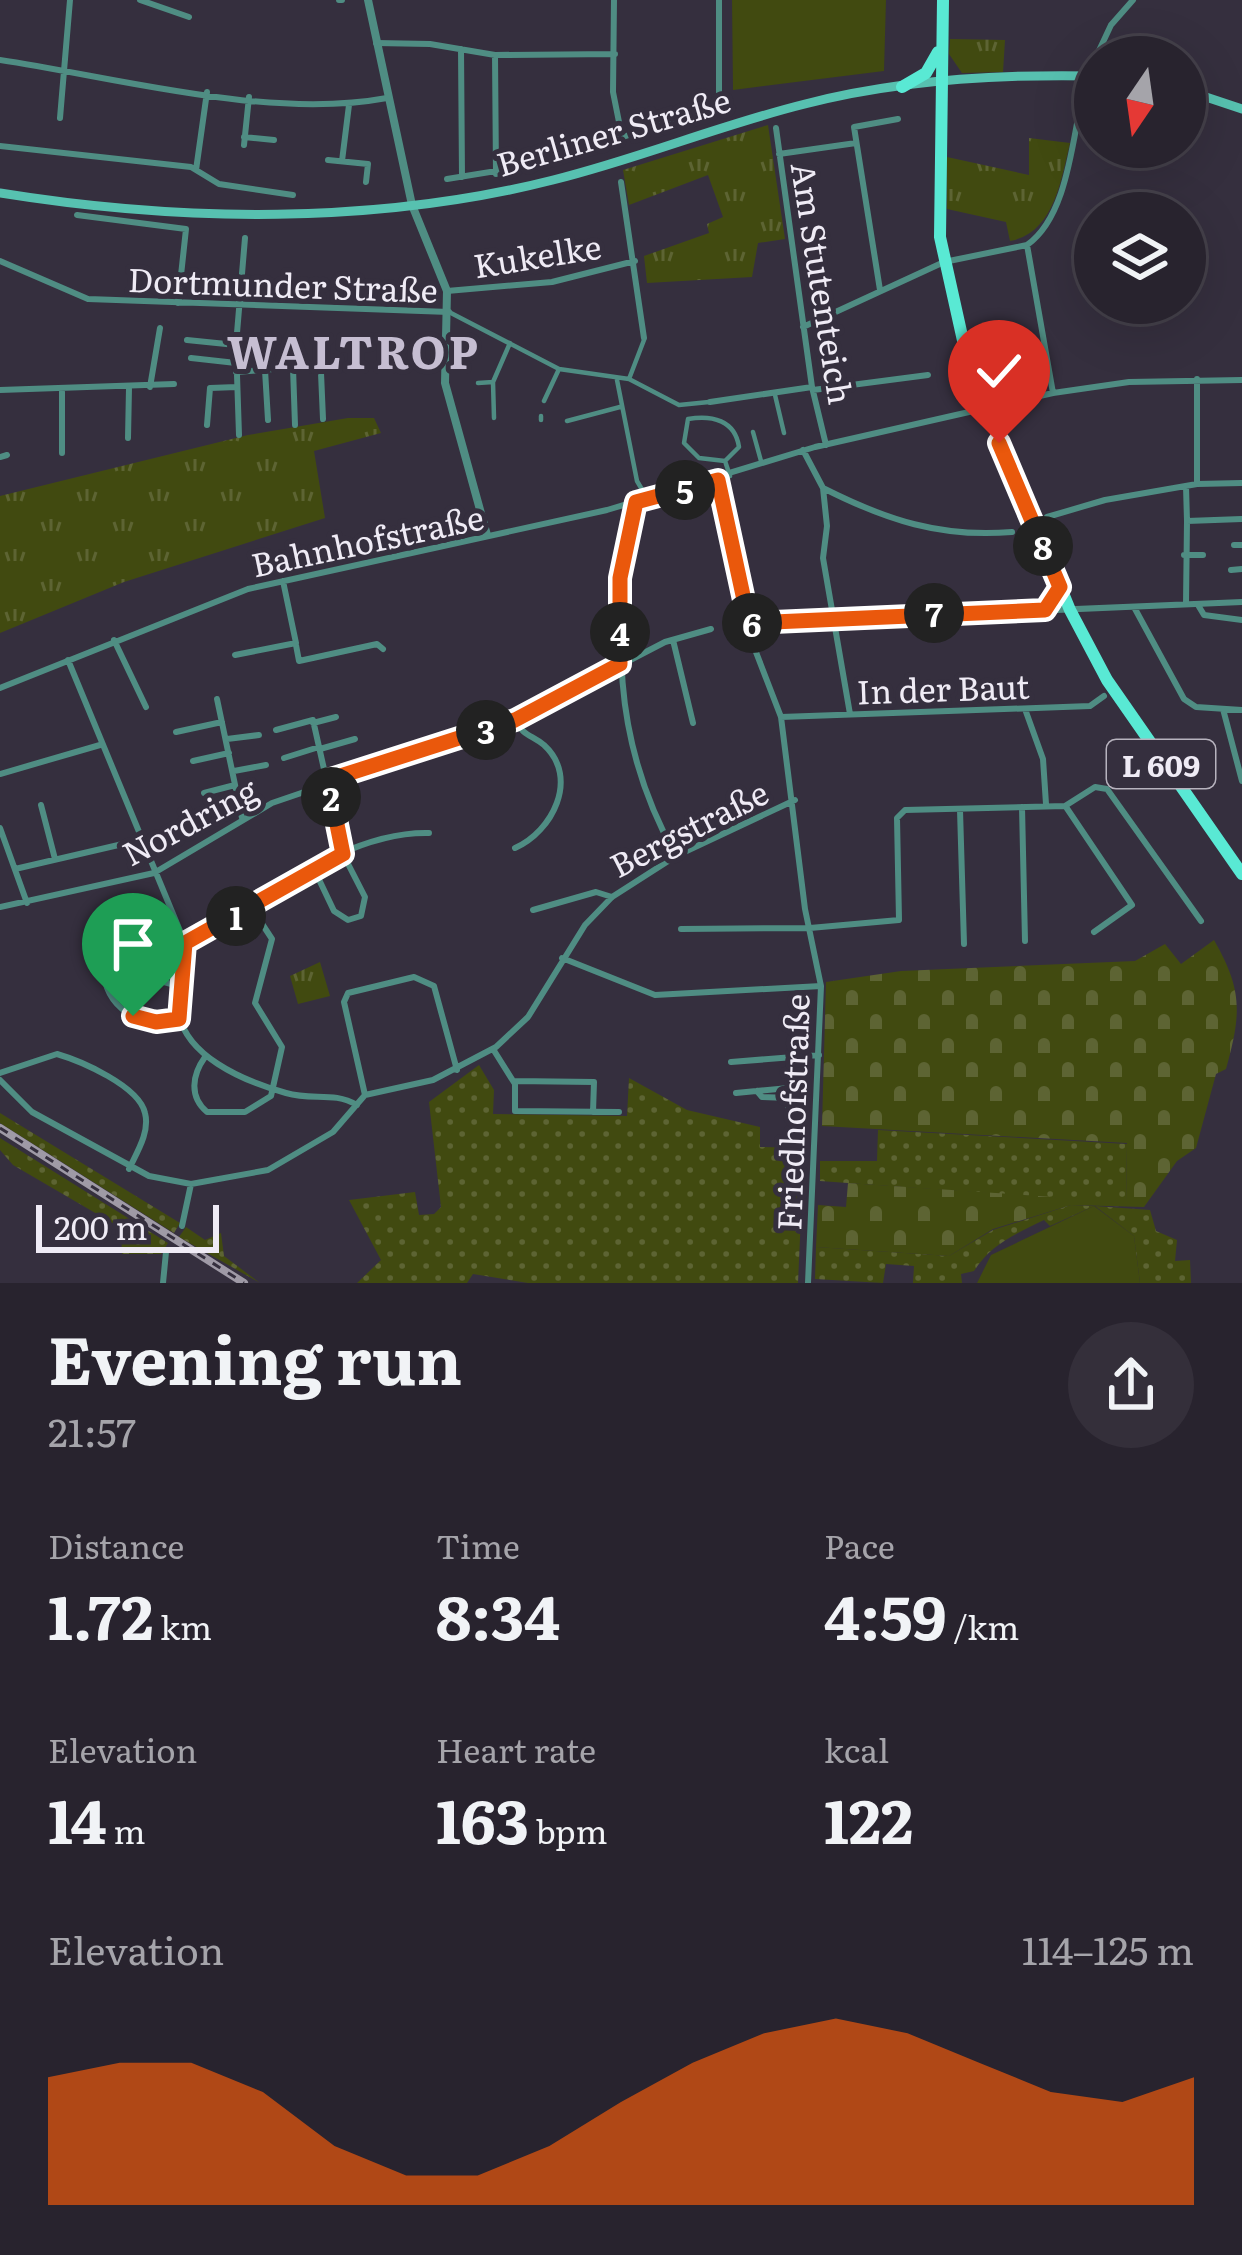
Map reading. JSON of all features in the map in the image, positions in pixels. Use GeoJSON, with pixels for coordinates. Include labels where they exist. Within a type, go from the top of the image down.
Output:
{"type":"FeatureCollection","features":[{"type":"Feature","properties":{"kind":"main road","name":"L 609"},"geometry":{"type":"LineString","coordinates":[[943,0],[938,194],[944,262],[985,408],[1070,610],[1137,730],[1242,874]]}},
{"type":"Feature","properties":{"kind":"main road"},"geometry":{"type":"LineString","coordinates":[[902,87],[926,73],[940,45]]}},
{"type":"Feature","properties":{"kind":"main road","name":"Berliner Straße"},"geometry":{"type":"LineString","coordinates":[[0,193],[209,212],[412,205],[553,180],[789,108],[940,82],[1074,77]]}},
{"type":"Feature","properties":{"kind":"main road"},"geometry":{"type":"LineString","coordinates":[[1206,96],[1242,109]]}},
{"type":"Feature","properties":{"kind":"street"},"geometry":{"type":"LineString","coordinates":[[60,118],[70,0]]}},
{"type":"Feature","properties":{"kind":"street"},"geometry":{"type":"LineString","coordinates":[[140,0],[189,17]]}},
{"type":"Feature","properties":{"kind":"street"},"geometry":{"type":"LineString","coordinates":[[368,0],[412,205],[447,291],[445,383],[488,535]]}},
{"type":"Feature","properties":{"kind":"street"},"geometry":{"type":"LineString","coordinates":[[614,0],[613,92],[622,137]]}},
{"type":"Feature","properties":{"kind":"street"},"geometry":{"type":"LineString","coordinates":[[447,179],[496,174],[719,106],[719,0]]}},
{"type":"Feature","properties":{"kind":"street"},"geometry":{"type":"LineString","coordinates":[[1106,36],[1133,0]]}},
{"type":"Feature","properties":{"kind":"street"},"geometry":{"type":"LineString","coordinates":[[376,43],[495,55],[615,54]]}},
{"type":"Feature","properties":{"kind":"street"},"geometry":{"type":"LineString","coordinates":[[461,49],[462,178]]}},
{"type":"Feature","properties":{"kind":"street"},"geometry":{"type":"LineString","coordinates":[[495,55],[496,174]]}},
{"type":"Feature","properties":{"kind":"street"},"geometry":{"type":"LineString","coordinates":[[0,60],[66,74],[249,97],[349,105],[387,98]]}},
{"type":"Feature","properties":{"kind":"street"},"geometry":{"type":"LineString","coordinates":[[196,170],[208,92]]}},
{"type":"Feature","properties":{"kind":"street"},"geometry":{"type":"LineString","coordinates":[[249,97],[244,141],[274,140]]}},
{"type":"Feature","properties":{"kind":"street"},"geometry":{"type":"LineString","coordinates":[[342,161],[349,105]]}},
{"type":"Feature","properties":{"kind":"street"},"geometry":{"type":"LineString","coordinates":[[880,290],[854,127],[898,119]]}},
{"type":"Feature","properties":{"kind":"street","name":"Am Stutenteich"},"geometry":{"type":"LineString","coordinates":[[776,128],[803,327],[826,445]]}},
{"type":"Feature","properties":{"kind":"street"},"geometry":{"type":"LineString","coordinates":[[803,327],[944,262],[1027,245],[1039,237],[1061,188],[1074,132]]}},
{"type":"Feature","properties":{"kind":"street"},"geometry":{"type":"LineString","coordinates":[[779,154],[856,142]]}},
{"type":"Feature","properties":{"kind":"street"},"geometry":{"type":"LineString","coordinates":[[0,146],[196,170],[219,184],[293,195]]}},
{"type":"Feature","properties":{"kind":"street"},"geometry":{"type":"LineString","coordinates":[[328,160],[368,160],[366,182]]}},
{"type":"Feature","properties":{"kind":"street"},"geometry":{"type":"LineString","coordinates":[[621,182],[644,338],[629,379],[679,405],[928,375]]}},
{"type":"Feature","properties":{"kind":"street"},"geometry":{"type":"LineString","coordinates":[[77,215],[186,229],[178,303]]}},
{"type":"Feature","properties":{"kind":"street"},"geometry":{"type":"LineString","coordinates":[[239,435],[236,345],[245,238]]}},
{"type":"Feature","properties":{"kind":"street"},"geometry":{"type":"LineString","coordinates":[[1027,245],[1054,392]]}},
{"type":"Feature","properties":{"kind":"street","name":"Dortmunder Straße"},"geometry":{"type":"LineString","coordinates":[[0,261],[88,298],[449,312],[559,369],[629,379]]}},
{"type":"Feature","properties":{"kind":"street","name":"Kukelke"},"geometry":{"type":"LineString","coordinates":[[447,291],[552,282],[635,261]]}},
{"type":"Feature","properties":{"kind":"street"},"geometry":{"type":"LineString","coordinates":[[150,387],[160,328]]}},
{"type":"Feature","properties":{"kind":"street"},"geometry":{"type":"LineString","coordinates":[[187,340],[236,345]]}},
{"type":"Feature","properties":{"kind":"street"},"geometry":{"type":"LineString","coordinates":[[494,418],[493,382],[510,343]]}},
{"type":"Feature","properties":{"kind":"street"},"geometry":{"type":"LineString","coordinates":[[191,358],[265,370],[314,366],[321,373],[323,419]]}},
{"type":"Feature","properties":{"kind":"street"},"geometry":{"type":"LineString","coordinates":[[293,368],[295,424]]}},
{"type":"Feature","properties":{"kind":"street"},"geometry":{"type":"LineString","coordinates":[[544,400],[559,369]]}},
{"type":"Feature","properties":{"kind":"street"},"geometry":{"type":"LineString","coordinates":[[265,370],[268,420]]}},
{"type":"Feature","properties":{"kind":"street"},"geometry":{"type":"LineString","coordinates":[[1197,379],[1197,484]]}},
{"type":"Feature","properties":{"kind":"street","name":"Bahnhofstraße"},"geometry":{"type":"LineString","coordinates":[[0,688],[230,595],[636,502],[803,450],[1054,392],[1197,379],[1242,380]]}},
{"type":"Feature","properties":{"kind":"street"},"geometry":{"type":"LineString","coordinates":[[617,380],[637,481],[647,498]]}},
{"type":"Feature","properties":{"kind":"street"},"geometry":{"type":"LineString","coordinates":[[478,383],[493,382]]}},
{"type":"Feature","properties":{"kind":"street"},"geometry":{"type":"LineString","coordinates":[[0,390],[62,392],[174,384]]}},
{"type":"Feature","properties":{"kind":"street"},"geometry":{"type":"LineString","coordinates":[[207,425],[210,388],[237,387]]}},
{"type":"Feature","properties":{"kind":"street"},"geometry":{"type":"LineString","coordinates":[[128,438],[129,388]]}},
{"type":"Feature","properties":{"kind":"street"},"geometry":{"type":"LineString","coordinates":[[62,392],[62,453]]}},
{"type":"Feature","properties":{"kind":"street"},"geometry":{"type":"LineString","coordinates":[[775,395],[784,433]]}},
{"type":"Feature","properties":{"kind":"street"},"geometry":{"type":"LineString","coordinates":[[714,402],[717,419]]}},
{"type":"Feature","properties":{"kind":"street"},"geometry":{"type":"LineString","coordinates":[[567,421],[620,407]]}},
{"type":"Feature","properties":{"kind":"street"},"geometry":{"type":"LineString","coordinates":[[688,419],[717,419],[737,435],[739,447],[724,460],[699,458],[682,435],[688,419]]}},
{"type":"Feature","properties":{"kind":"street"},"geometry":{"type":"LineString","coordinates":[[753,431],[762,464]]}},
{"type":"Feature","properties":{"kind":"street"},"geometry":{"type":"LineString","coordinates":[[803,450],[823,488],[823,558],[850,714]]}},
{"type":"Feature","properties":{"kind":"street"},"geometry":{"type":"LineString","coordinates":[[724,460],[730,476]]}},
{"type":"Feature","properties":{"kind":"street","name":"Friedhofstraße"},"geometry":{"type":"LineString","coordinates":[[718,480],[749,623],[782,717],[821,986],[808,1283]]}},
{"type":"Feature","properties":{"kind":"street"},"geometry":{"type":"LineString","coordinates":[[1047,517],[1105,500],[1197,484],[1242,483]]}},
{"type":"Feature","properties":{"kind":"street"},"geometry":{"type":"LineString","coordinates":[[1186,486],[1186,604]]}},
{"type":"Feature","properties":{"kind":"street"},"geometry":{"type":"LineString","coordinates":[[823,488],[873,514],[929,531],[1012,532]]}},
{"type":"Feature","properties":{"kind":"street"},"geometry":{"type":"LineString","coordinates":[[636,502],[620,578],[620,664],[632,755],[676,856]]}},
{"type":"Feature","properties":{"kind":"street"},"geometry":{"type":"LineString","coordinates":[[1187,521],[1242,519]]}},
{"type":"Feature","properties":{"kind":"street"},"geometry":{"type":"LineString","coordinates":[[1184,555],[1203,555]]}},
{"type":"Feature","properties":{"kind":"street"},"geometry":{"type":"LineString","coordinates":[[1231,570],[1242,569]]}},
{"type":"Feature","properties":{"kind":"street"},"geometry":{"type":"LineString","coordinates":[[283,581],[299,661],[377,644],[383,650]]}},
{"type":"Feature","properties":{"kind":"street"},"geometry":{"type":"LineString","coordinates":[[1045,610],[1060,587]]}},
{"type":"Feature","properties":{"kind":"street"},"geometry":{"type":"LineString","coordinates":[[749,623],[1242,602]]}},
{"type":"Feature","properties":{"kind":"street"},"geometry":{"type":"LineString","coordinates":[[1197,603],[1204,615],[1242,620]]}},
{"type":"Feature","properties":{"kind":"street"},"geometry":{"type":"LineString","coordinates":[[1134,607],[1184,700],[1196,707],[1242,710]]}},
{"type":"Feature","properties":{"kind":"street","name":"Nordring"},"geometry":{"type":"LineString","coordinates":[[0,907],[154,873],[242,818],[328,780],[515,720],[620,664],[711,629]]}},
{"type":"Feature","properties":{"kind":"street"},"geometry":{"type":"LineString","coordinates":[[114,640],[146,707]]}},
{"type":"Feature","properties":{"kind":"street"},"geometry":{"type":"LineString","coordinates":[[673,640],[693,723]]}},
{"type":"Feature","properties":{"kind":"street"},"geometry":{"type":"LineString","coordinates":[[236,656],[296,643]]}},
{"type":"Feature","properties":{"kind":"street"},"geometry":{"type":"LineString","coordinates":[[68,660],[185,943],[179,1019],[206,1057],[274,1088],[318,1098],[340,1095],[357,1105]]}},
{"type":"Feature","properties":{"kind":"street","name":"In der Baut"},"geometry":{"type":"LineString","coordinates":[[782,717],[1090,706],[1104,696]]}},
{"type":"Feature","properties":{"kind":"street"},"geometry":{"type":"LineString","coordinates":[[218,699],[242,818]]}},
{"type":"Feature","properties":{"kind":"street"},"geometry":{"type":"LineString","coordinates":[[1025,708],[1043,759],[1046,804]]}},
{"type":"Feature","properties":{"kind":"street"},"geometry":{"type":"LineString","coordinates":[[1223,709],[1242,781]]}},
{"type":"Feature","properties":{"kind":"street"},"geometry":{"type":"LineString","coordinates":[[276,730],[336,717]]}},
{"type":"Feature","properties":{"kind":"street"},"geometry":{"type":"LineString","coordinates":[[515,720],[558,766],[559,790],[548,823],[515,848]]}},
{"type":"Feature","properties":{"kind":"street"},"geometry":{"type":"LineString","coordinates":[[176,732],[222,722]]}},
{"type":"Feature","properties":{"kind":"street"},"geometry":{"type":"LineString","coordinates":[[314,723],[343,854],[365,897],[364,911],[354,920],[334,910],[314,869]]}},
{"type":"Feature","properties":{"kind":"street"},"geometry":{"type":"LineString","coordinates":[[226,740],[259,735]]}},
{"type":"Feature","properties":{"kind":"street"},"geometry":{"type":"LineString","coordinates":[[284,758],[355,739]]}},
{"type":"Feature","properties":{"kind":"street"},"geometry":{"type":"LineString","coordinates":[[0,775],[101,745]]}},
{"type":"Feature","properties":{"kind":"street"},"geometry":{"type":"LineString","coordinates":[[193,761],[229,753]]}},
{"type":"Feature","properties":{"kind":"street"},"geometry":{"type":"LineString","coordinates":[[232,772],[266,764]]}},
{"type":"Feature","properties":{"kind":"street"},"geometry":{"type":"LineString","coordinates":[[204,794],[235,785]]}},
{"type":"Feature","properties":{"kind":"street"},"geometry":{"type":"LineString","coordinates":[[681,929],[810,928],[898,920],[897,818],[905,810],[1066,806],[1095,787],[1107,789],[1202,921]]}},
{"type":"Feature","properties":{"kind":"street","name":"Bergstraße"},"geometry":{"type":"LineString","coordinates":[[533,910],[596,892],[612,897],[676,856],[795,800]]}},
{"type":"Feature","properties":{"kind":"street"},"geometry":{"type":"LineString","coordinates":[[41,805],[55,860]]}},
{"type":"Feature","properties":{"kind":"street"},"geometry":{"type":"LineString","coordinates":[[1022,806],[1025,941]]}},
{"type":"Feature","properties":{"kind":"street"},"geometry":{"type":"LineString","coordinates":[[1066,806],[1130,907],[1094,932]]}},
{"type":"Feature","properties":{"kind":"street"},"geometry":{"type":"LineString","coordinates":[[960,808],[964,944]]}},
{"type":"Feature","properties":{"kind":"street"},"geometry":{"type":"LineString","coordinates":[[0,828],[27,903]]}},
{"type":"Feature","properties":{"kind":"street"},"geometry":{"type":"LineString","coordinates":[[185,943],[343,854],[410,832],[429,833]]}},
{"type":"Feature","properties":{"kind":"street"},"geometry":{"type":"LineString","coordinates":[[15,869],[140,839]]}},
{"type":"Feature","properties":{"kind":"street"},"geometry":{"type":"LineString","coordinates":[[129,1168],[147,1117],[127,1090],[57,1054],[0,1076],[32,1112],[129,1168],[191,1184],[268,1170],[333,1132],[365,1095],[457,1070],[493,1049],[528,1017],[562,958],[612,897]]}},
{"type":"Feature","properties":{"kind":"street"},"geometry":{"type":"LineString","coordinates":[[206,1057],[194,1082],[195,1095],[207,1112],[245,1112],[274,1088],[283,1047],[255,1003],[273,951],[272,939],[251,907]]}},
{"type":"Feature","properties":{"kind":"street"},"geometry":{"type":"LineString","coordinates":[[179,986],[145,977],[130,958],[110,960],[104,967],[107,992],[122,1010],[156,1022],[179,1019]]}},
{"type":"Feature","properties":{"kind":"street"},"geometry":{"type":"LineString","coordinates":[[562,958],[655,995],[821,986]]}},
{"type":"Feature","properties":{"kind":"street"},"geometry":{"type":"LineString","coordinates":[[365,1095],[344,1002],[348,993],[414,977],[434,986],[457,1070]]}},
{"type":"Feature","properties":{"kind":"street"},"geometry":{"type":"LineString","coordinates":[[493,1049],[514,1081],[515,1111],[619,1112]]}},
{"type":"Feature","properties":{"kind":"street"},"geometry":{"type":"LineString","coordinates":[[731,1063],[819,1055]]}},
{"type":"Feature","properties":{"kind":"street"},"geometry":{"type":"LineString","coordinates":[[788,1116],[790,1058]]}},
{"type":"Feature","properties":{"kind":"street"},"geometry":{"type":"LineString","coordinates":[[514,1081],[594,1082],[593,1112]]}},
{"type":"Feature","properties":{"kind":"street"},"geometry":{"type":"LineString","coordinates":[[736,1093],[789,1088]]}},
{"type":"Feature","properties":{"kind":"street"},"geometry":{"type":"LineString","coordinates":[[757,1091],[762,1097],[789,1098]]}},
{"type":"Feature","properties":{"kind":"street"},"geometry":{"type":"LineString","coordinates":[[182,1226],[191,1184]]}},
{"type":"Feature","properties":{"kind":"street"},"geometry":{"type":"LineString","coordinates":[[163,1283],[166,1252]]}},
{"type":"Feature","properties":{"kind":"green space"},"geometry":{"type":"Polygon","coordinates":[[[732,0],[886,0],[884,71],[733,90],[732,0]]]}},
{"type":"Feature","properties":{"kind":"green space"},"geometry":{"type":"Polygon","coordinates":[[[950,39],[1005,40],[1003,72],[962,73],[949,54],[950,39]]]}},
{"type":"Feature","properties":{"kind":"green space"},"geometry":{"type":"Polygon","coordinates":[[[768,125],[785,239],[758,243],[752,277],[647,283],[644,256],[709,233],[707,224],[723,217],[708,175],[629,205],[623,170],[768,125]]]}},
{"type":"Feature","properties":{"kind":"green space"},"geometry":{"type":"Polygon","coordinates":[[[1029,138],[1070,143],[1053,203],[1037,228],[1010,241],[1006,222],[947,209],[947,157],[1029,175],[1029,138]]]}},
{"type":"Feature","properties":{"kind":"green space"},"geometry":{"type":"Polygon","coordinates":[[[374,418],[381,433],[314,451],[325,518],[124,582],[0,633],[0,496],[248,435],[374,418]]]}},
{"type":"Feature","properties":{"kind":"green space"},"geometry":{"type":"Polygon","coordinates":[[[1214,940],[1230,973],[1236,1002],[1226,1069],[1216,1074],[1196,1148],[1177,1161],[1144,1207],[1071,1205],[993,1229],[949,1256],[816,1247],[818,1205],[846,1207],[848,1183],[1126,1202],[1127,1143],[822,1126],[826,982],[901,971],[1135,961],[1165,944],[1181,964],[1214,940]]]}},
{"type":"Feature","properties":{"kind":"green space"},"geometry":{"type":"Polygon","coordinates":[[[320,962],[330,996],[298,1004],[290,976],[320,962]]]}},
{"type":"Feature","properties":{"kind":"green space"},"geometry":{"type":"Polygon","coordinates":[[[479,1065],[494,1090],[493,1114],[627,1116],[629,1078],[687,1110],[760,1127],[760,1147],[804,1148],[798,1283],[528,1283],[473,1274],[467,1283],[357,1283],[381,1260],[349,1200],[415,1192],[419,1215],[434,1214],[441,1207],[429,1102],[479,1065]]]}},
{"type":"Feature","properties":{"kind":"green space"},"geometry":{"type":"Polygon","coordinates":[[[0,1113],[180,1223],[174,1233],[0,1123],[0,1113]]]}},
{"type":"Feature","properties":{"kind":"green space"},"geometry":{"type":"Polygon","coordinates":[[[878,1130],[1127,1144],[1126,1203],[820,1181],[820,1161],[877,1161],[878,1130]]]}},
{"type":"Feature","properties":{"kind":"green space"},"geometry":{"type":"Polygon","coordinates":[[[0,1138],[168,1243],[161,1254],[122,1254],[121,1228],[13,1165],[0,1150],[0,1138]]]}},
{"type":"Feature","properties":{"kind":"green space"},"geometry":{"type":"Polygon","coordinates":[[[1071,1205],[1094,1206],[1050,1226],[1044,1220],[1014,1235],[974,1271],[961,1274],[962,1283],[913,1283],[914,1266],[886,1264],[883,1283],[815,1279],[816,1247],[949,1256],[993,1230],[1071,1205]]]}},
{"type":"Feature","properties":{"kind":"green space"},"geometry":{"type":"Polygon","coordinates":[[[1094,1206],[1134,1236],[1140,1283],[977,1283],[991,1255],[1094,1206]]]}},
{"type":"Feature","properties":{"kind":"green space"},"geometry":{"type":"Polygon","coordinates":[[[1095,1206],[1150,1210],[1156,1231],[1177,1240],[1175,1261],[1190,1260],[1191,1283],[1140,1283],[1134,1236],[1095,1206]]]}},
{"type":"Feature","properties":{"kind":"green space"},"geometry":{"type":"Polygon","coordinates":[[[186,1227],[205,1240],[221,1233],[224,1256],[260,1283],[179,1237],[186,1227]]]}},
{"type":"Feature","properties":{"kind":"railway"},"geometry":{"type":"LineString","coordinates":[[0,1128],[244,1283]]}},
{"type":"Feature","properties":{"kind":"district","name":"WALTROP"},"geometry":{"type":"Point","coordinates":[354,349]}},
{"type":"Feature","properties":{"kind":"route"},"geometry":{"type":"LineString","coordinates":[[133,1016],[156,1022],[179,1019],[177,993],[185,943],[343,854],[328,780],[515,720],[620,664],[620,578],[636,502],[718,480],[749,623],[1045,610],[1060,587],[999,443]]}}]}
